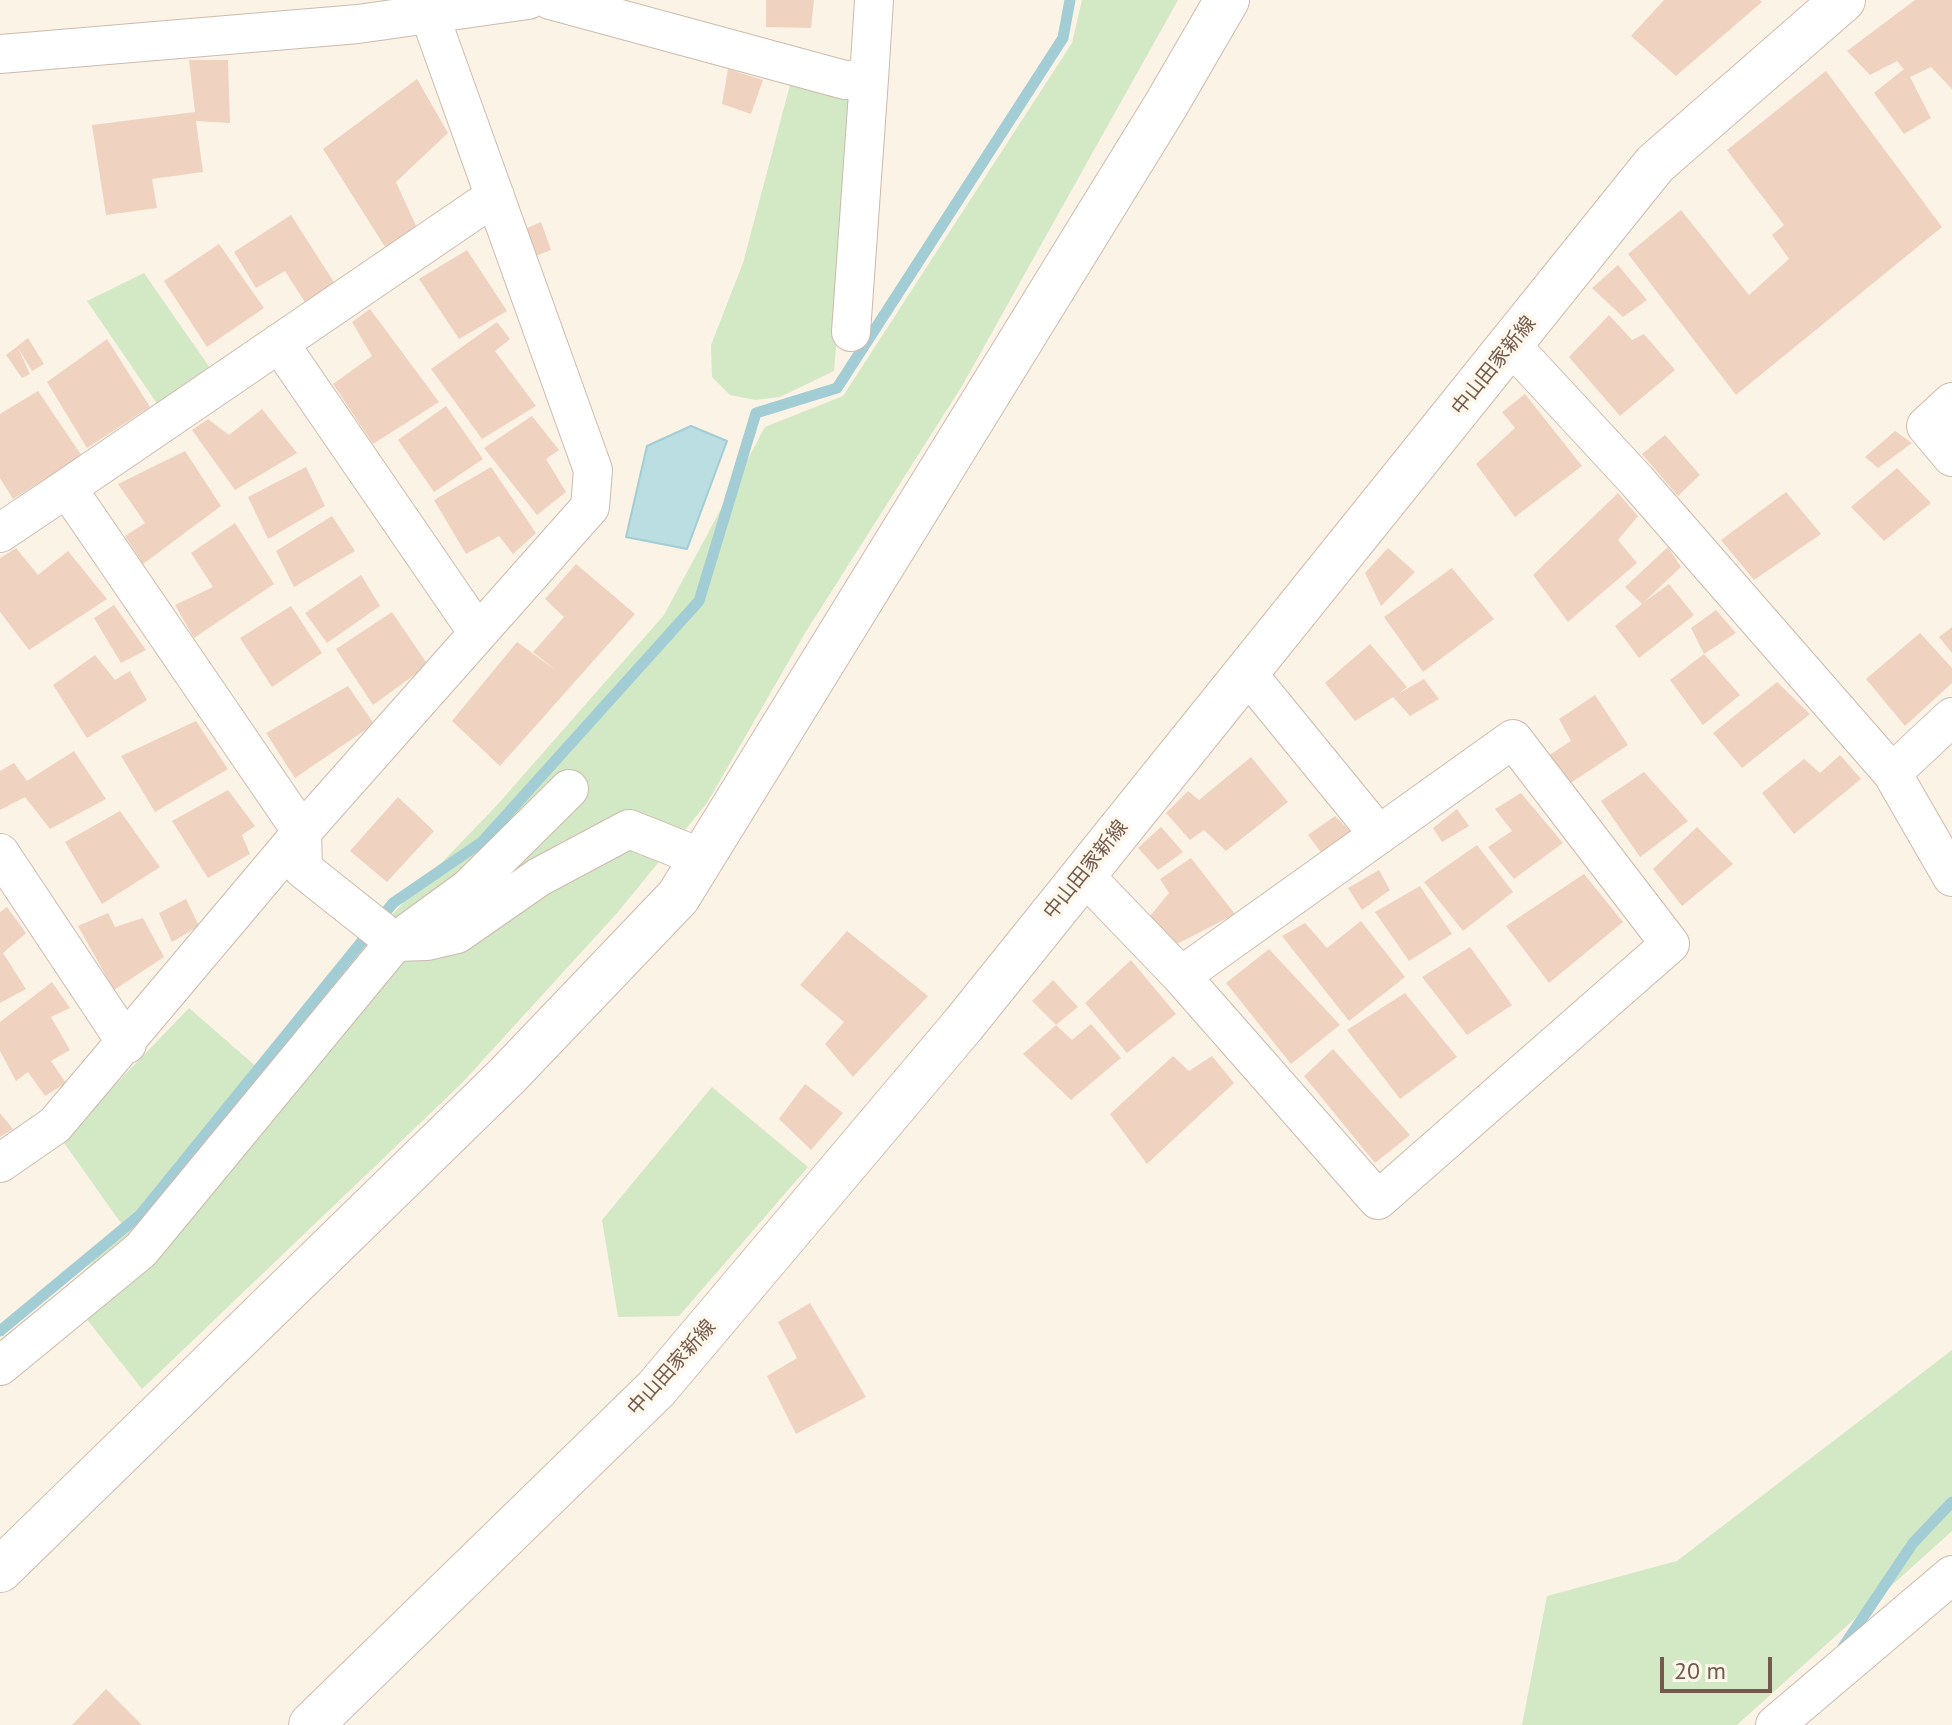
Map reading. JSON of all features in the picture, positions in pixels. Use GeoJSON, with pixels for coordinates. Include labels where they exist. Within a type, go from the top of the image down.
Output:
{"type":"FeatureCollection","features":[{"type":"Feature","properties":{"kind":"main road"},"geometry":{"type":"LineString","coordinates":[[0,1570],[507,1076],[678,897],[1158,119],[1227,0]]}},
{"type":"Feature","properties":{"kind":"main road","name":"中山田家新線"},"geometry":{"type":"LineString","coordinates":[[311,1725],[656,1389],[963,1025],[1082,873],[1655,164],[1843,0]]}},
{"type":"Feature","properties":{"kind":"street"},"geometry":{"type":"LineString","coordinates":[[0,54],[430,16],[528,0]]}},
{"type":"Feature","properties":{"kind":"street"},"geometry":{"type":"LineString","coordinates":[[550,0],[845,80],[869,79]]}},
{"type":"Feature","properties":{"kind":"street"},"geometry":{"type":"LineString","coordinates":[[851,332],[874,0]]}},
{"type":"Feature","properties":{"kind":"street"},"geometry":{"type":"LineString","coordinates":[[0,1163],[55,1125],[127,1044],[302,832],[590,507],[593,470],[430,16]]}},
{"type":"Feature","properties":{"kind":"street"},"geometry":{"type":"LineString","coordinates":[[0,533],[495,196]]}},
{"type":"Feature","properties":{"kind":"street"},"geometry":{"type":"LineString","coordinates":[[279,343],[478,633]]}},
{"type":"Feature","properties":{"kind":"street"},"geometry":{"type":"LineString","coordinates":[[1511,345],[1637,481],[1892,773],[1952,877]]}},
{"type":"Feature","properties":{"kind":"street"},"geometry":{"type":"LineString","coordinates":[[1952,402],[1926,426],[1952,457]]}},
{"type":"Feature","properties":{"kind":"street"},"geometry":{"type":"LineString","coordinates":[[67,488],[302,832],[303,869],[395,942],[427,941],[457,934],[539,877],[629,829],[702,858]]}},
{"type":"Feature","properties":{"kind":"street"},"geometry":{"type":"LineString","coordinates":[[1246,672],[1379,835]]}},
{"type":"Feature","properties":{"kind":"street"},"geometry":{"type":"LineString","coordinates":[[1892,773],[1952,717]]}},
{"type":"Feature","properties":{"kind":"street"},"geometry":{"type":"LineString","coordinates":[[1082,873],[1181,976],[1378,1200],[1670,944],[1513,739],[1181,976]]}},
{"type":"Feature","properties":{"kind":"street"},"geometry":{"type":"LineString","coordinates":[[0,1366],[141,1250],[395,942],[469,888],[569,789]]}},
{"type":"Feature","properties":{"kind":"street"},"geometry":{"type":"LineString","coordinates":[[0,853],[127,1044]]}},
{"type":"Feature","properties":{"kind":"street"},"geometry":{"type":"LineString","coordinates":[[1775,1725],[1952,1575]]}},
{"type":"Feature","properties":{"kind":"green space"},"geometry":{"type":"Polygon","coordinates":[[[1082,0],[1178,0],[962,386],[805,633],[707,803],[618,912],[461,1084],[142,1389],[66,1293],[123,1226],[62,1140],[189,1008],[259,1069],[383,924],[498,804],[664,615],[765,427],[843,396],[1072,43],[1082,0]]]}},
{"type":"Feature","properties":{"kind":"green space"},"geometry":{"type":"Polygon","coordinates":[[[790,85],[857,101],[834,371],[780,397],[755,400],[730,395],[712,377],[711,345],[743,263],[790,85]]]}},
{"type":"Feature","properties":{"kind":"green space"},"geometry":{"type":"Polygon","coordinates":[[[144,273],[210,368],[158,405],[87,301],[144,273]]]}},
{"type":"Feature","properties":{"kind":"green space"},"geometry":{"type":"Polygon","coordinates":[[[712,1087],[808,1167],[679,1316],[618,1317],[602,1220],[712,1087]]]}},
{"type":"Feature","properties":{"kind":"green space"},"geometry":{"type":"Polygon","coordinates":[[[1952,1350],[1952,1531],[1737,1725],[1522,1725],[1547,1596],[1677,1561],[1952,1350]]]}},
{"type":"Feature","properties":{"kind":"water"},"geometry":{"type":"Polygon","coordinates":[[[691,426],[727,441],[687,549],[626,537],[647,446],[691,426]]]}},
{"type":"Feature","properties":{"kind":"building"},"geometry":{"type":"Polygon","coordinates":[[[766,0],[814,0],[811,28],[766,27],[766,0]]]}},
{"type":"Feature","properties":{"kind":"building"},"geometry":{"type":"Polygon","coordinates":[[[1664,0],[1762,2],[1676,76],[1631,36],[1664,0]]]}},
{"type":"Feature","properties":{"kind":"building"},"geometry":{"type":"Polygon","coordinates":[[[1915,0],[1952,0],[1952,89],[1931,67],[1910,77],[1931,118],[1904,134],[1874,93],[1904,69],[1897,61],[1870,75],[1847,51],[1915,0]]]}},
{"type":"Feature","properties":{"kind":"building"},"geometry":{"type":"Polygon","coordinates":[[[189,60],[228,60],[230,123],[196,121],[203,172],[152,179],[157,208],[106,215],[92,125],[195,112],[189,60]]]}},
{"type":"Feature","properties":{"kind":"building"},"geometry":{"type":"Polygon","coordinates":[[[728,69],[763,80],[751,114],[722,104],[728,69]]]}},
{"type":"Feature","properties":{"kind":"building"},"geometry":{"type":"Polygon","coordinates":[[[1826,71],[1942,227],[1736,395],[1628,254],[1681,210],[1749,295],[1789,259],[1772,235],[1784,225],[1727,150],[1826,71]]]}},
{"type":"Feature","properties":{"kind":"building"},"geometry":{"type":"Polygon","coordinates":[[[417,79],[448,133],[396,182],[418,230],[387,250],[323,149],[417,79]]]}},
{"type":"Feature","properties":{"kind":"building"},"geometry":{"type":"Polygon","coordinates":[[[291,215],[337,287],[308,307],[285,271],[256,288],[234,252],[291,215]]]}},
{"type":"Feature","properties":{"kind":"building"},"geometry":{"type":"Polygon","coordinates":[[[541,222],[551,250],[536,256],[527,228],[541,222]]]}},
{"type":"Feature","properties":{"kind":"building"},"geometry":{"type":"Polygon","coordinates":[[[219,244],[264,308],[207,347],[164,281],[219,244]]]}},
{"type":"Feature","properties":{"kind":"building"},"geometry":{"type":"Polygon","coordinates":[[[467,250],[507,311],[459,339],[419,279],[467,250]]]}},
{"type":"Feature","properties":{"kind":"building"},"geometry":{"type":"Polygon","coordinates":[[[1618,265],[1647,300],[1623,317],[1592,288],[1618,265]]]}},
{"type":"Feature","properties":{"kind":"building"},"geometry":{"type":"Polygon","coordinates":[[[370,309],[439,402],[373,444],[333,384],[372,356],[352,322],[370,309]]]}},
{"type":"Feature","properties":{"kind":"building"},"geometry":{"type":"Polygon","coordinates":[[[1609,315],[1632,340],[1644,334],[1675,370],[1620,416],[1569,357],[1609,315]]]}},
{"type":"Feature","properties":{"kind":"building"},"geometry":{"type":"Polygon","coordinates":[[[497,322],[510,339],[495,351],[536,406],[482,439],[431,369],[497,322]]]}},
{"type":"Feature","properties":{"kind":"building"},"geometry":{"type":"Polygon","coordinates":[[[28,338],[44,364],[32,371],[18,348],[30,374],[22,378],[6,355],[28,338]]]}},
{"type":"Feature","properties":{"kind":"building"},"geometry":{"type":"Polygon","coordinates":[[[107,339],[150,407],[87,448],[47,382],[107,339]]]}},
{"type":"Feature","properties":{"kind":"building"},"geometry":{"type":"Polygon","coordinates":[[[38,391],[82,456],[13,499],[0,478],[0,414],[38,391]]]}},
{"type":"Feature","properties":{"kind":"building"},"geometry":{"type":"Polygon","coordinates":[[[1525,394],[1582,466],[1515,517],[1476,464],[1515,428],[1502,412],[1525,394]]]}},
{"type":"Feature","properties":{"kind":"building"},"geometry":{"type":"Polygon","coordinates":[[[446,406],[483,459],[434,492],[398,440],[446,406]]]}},
{"type":"Feature","properties":{"kind":"building"},"geometry":{"type":"Polygon","coordinates":[[[262,409],[297,453],[235,490],[192,430],[208,419],[229,435],[262,409]]]}},
{"type":"Feature","properties":{"kind":"building"},"geometry":{"type":"Polygon","coordinates":[[[532,416],[559,450],[546,459],[566,492],[537,515],[484,448],[532,416]]]}},
{"type":"Feature","properties":{"kind":"building"},"geometry":{"type":"Polygon","coordinates":[[[1895,431],[1912,443],[1878,468],[1865,457],[1895,431]]]}},
{"type":"Feature","properties":{"kind":"building"},"geometry":{"type":"Polygon","coordinates":[[[1665,435],[1700,475],[1678,496],[1642,454],[1665,435]]]}},
{"type":"Feature","properties":{"kind":"building"},"geometry":{"type":"Polygon","coordinates":[[[185,451],[221,506],[143,564],[125,536],[145,523],[118,484],[185,451]]]}},
{"type":"Feature","properties":{"kind":"building"},"geometry":{"type":"Polygon","coordinates":[[[306,467],[325,506],[268,539],[248,497],[306,467]]]}},
{"type":"Feature","properties":{"kind":"building"},"geometry":{"type":"Polygon","coordinates":[[[491,467],[536,533],[513,554],[499,536],[466,554],[434,500],[491,467]]]}},
{"type":"Feature","properties":{"kind":"building"},"geometry":{"type":"Polygon","coordinates":[[[1897,468],[1931,503],[1884,541],[1851,507],[1897,468]]]}},
{"type":"Feature","properties":{"kind":"building"},"geometry":{"type":"Polygon","coordinates":[[[1786,492],[1821,534],[1754,580],[1721,540],[1786,492]]]}},
{"type":"Feature","properties":{"kind":"building"},"geometry":{"type":"Polygon","coordinates":[[[1618,493],[1638,516],[1618,540],[1637,563],[1568,622],[1533,575],[1618,493]]]}},
{"type":"Feature","properties":{"kind":"building"},"geometry":{"type":"Polygon","coordinates":[[[332,516],[355,551],[294,587],[276,551],[332,516]]]}},
{"type":"Feature","properties":{"kind":"building"},"geometry":{"type":"Polygon","coordinates":[[[235,523],[274,584],[194,638],[175,605],[213,587],[191,553],[235,523]]]}},
{"type":"Feature","properties":{"kind":"building"},"geometry":{"type":"Polygon","coordinates":[[[1668,547],[1681,567],[1644,602],[1669,584],[1694,615],[1639,658],[1615,626],[1642,604],[1625,587],[1668,547]]]}},
{"type":"Feature","properties":{"kind":"building"},"geometry":{"type":"Polygon","coordinates":[[[16,548],[38,575],[68,551],[107,599],[29,650],[0,612],[0,558],[16,548]]]}},
{"type":"Feature","properties":{"kind":"building"},"geometry":{"type":"Polygon","coordinates":[[[1388,548],[1415,572],[1381,606],[1365,573],[1388,548]]]}},
{"type":"Feature","properties":{"kind":"building"},"geometry":{"type":"Polygon","coordinates":[[[576,564],[635,614],[500,766],[452,721],[517,642],[558,672],[533,652],[564,617],[545,599],[576,564]]]}},
{"type":"Feature","properties":{"kind":"building"},"geometry":{"type":"Polygon","coordinates":[[[1452,568],[1494,619],[1423,672],[1384,617],[1452,568]]]}},
{"type":"Feature","properties":{"kind":"building"},"geometry":{"type":"Polygon","coordinates":[[[361,575],[380,606],[327,643],[305,613],[361,575]]]}},
{"type":"Feature","properties":{"kind":"building"},"geometry":{"type":"Polygon","coordinates":[[[114,605],[146,650],[121,663],[94,618],[114,605]]]}},
{"type":"Feature","properties":{"kind":"building"},"geometry":{"type":"Polygon","coordinates":[[[291,606],[322,653],[272,687],[240,638],[291,606]]]}},
{"type":"Feature","properties":{"kind":"building"},"geometry":{"type":"Polygon","coordinates":[[[1716,610],[1736,633],[1704,654],[1691,628],[1716,610]]]}},
{"type":"Feature","properties":{"kind":"building"},"geometry":{"type":"Polygon","coordinates":[[[392,612],[428,665],[373,705],[336,649],[392,612]]]}},
{"type":"Feature","properties":{"kind":"building"},"geometry":{"type":"Polygon","coordinates":[[[1952,627],[1952,653],[1939,637],[1952,627]]]}},
{"type":"Feature","properties":{"kind":"building"},"geometry":{"type":"Polygon","coordinates":[[[1920,633],[1952,668],[1952,683],[1905,726],[1866,679],[1920,633]]]}},
{"type":"Feature","properties":{"kind":"building"},"geometry":{"type":"Polygon","coordinates":[[[1370,644],[1407,687],[1398,694],[1424,679],[1439,699],[1410,716],[1393,697],[1355,721],[1325,683],[1370,644]]]}},
{"type":"Feature","properties":{"kind":"building"},"geometry":{"type":"Polygon","coordinates":[[[1704,654],[1740,695],[1703,725],[1670,680],[1704,654]]]}},
{"type":"Feature","properties":{"kind":"building"},"geometry":{"type":"Polygon","coordinates":[[[95,655],[115,680],[130,671],[147,700],[87,738],[53,685],[95,655]]]}},
{"type":"Feature","properties":{"kind":"building"},"geometry":{"type":"Polygon","coordinates":[[[1777,682],[1810,714],[1742,768],[1713,733],[1777,682]]]}},
{"type":"Feature","properties":{"kind":"building"},"geometry":{"type":"Polygon","coordinates":[[[348,686],[374,724],[295,778],[266,733],[348,686]]]}},
{"type":"Feature","properties":{"kind":"building"},"geometry":{"type":"Polygon","coordinates":[[[1595,695],[1628,745],[1566,786],[1548,756],[1571,741],[1559,719],[1595,695]]]}},
{"type":"Feature","properties":{"kind":"building"},"geometry":{"type":"Polygon","coordinates":[[[196,721],[228,769],[155,812],[121,756],[196,721]]]}},
{"type":"Feature","properties":{"kind":"building"},"geometry":{"type":"Polygon","coordinates":[[[74,751],[106,799],[50,829],[25,797],[0,810],[0,771],[14,763],[27,781],[74,751]]]}},
{"type":"Feature","properties":{"kind":"building"},"geometry":{"type":"Polygon","coordinates":[[[1840,755],[1861,779],[1794,834],[1762,793],[1804,759],[1820,773],[1840,755]]]}},
{"type":"Feature","properties":{"kind":"building"},"geometry":{"type":"Polygon","coordinates":[[[1251,757],[1288,802],[1226,851],[1204,830],[1190,840],[1166,813],[1188,791],[1199,800],[1251,757]]]}},
{"type":"Feature","properties":{"kind":"building"},"geometry":{"type":"Polygon","coordinates":[[[1644,772],[1688,821],[1640,857],[1601,801],[1644,772]]]}},
{"type":"Feature","properties":{"kind":"building"},"geometry":{"type":"Polygon","coordinates":[[[228,790],[255,826],[242,835],[250,854],[208,878],[172,821],[228,790]]]}},
{"type":"Feature","properties":{"kind":"building"},"geometry":{"type":"Polygon","coordinates":[[[1521,793],[1563,843],[1514,879],[1488,847],[1512,831],[1495,809],[1521,793]]]}},
{"type":"Feature","properties":{"kind":"building"},"geometry":{"type":"Polygon","coordinates":[[[398,797],[434,831],[387,882],[350,851],[398,797]]]}},
{"type":"Feature","properties":{"kind":"building"},"geometry":{"type":"Polygon","coordinates":[[[1457,809],[1469,826],[1442,842],[1433,828],[1457,809]]]}},
{"type":"Feature","properties":{"kind":"building"},"geometry":{"type":"Polygon","coordinates":[[[120,811],[160,867],[102,904],[65,842],[120,811]]]}},
{"type":"Feature","properties":{"kind":"building"},"geometry":{"type":"Polygon","coordinates":[[[1335,816],[1353,834],[1323,855],[1308,835],[1335,816]]]}},
{"type":"Feature","properties":{"kind":"building"},"geometry":{"type":"Polygon","coordinates":[[[1161,827],[1183,852],[1158,870],[1138,848],[1161,827]]]}},
{"type":"Feature","properties":{"kind":"building"},"geometry":{"type":"Polygon","coordinates":[[[1697,827],[1733,864],[1682,906],[1653,869],[1697,827]]]}},
{"type":"Feature","properties":{"kind":"building"},"geometry":{"type":"Polygon","coordinates":[[[1477,845],[1513,892],[1463,931],[1424,882],[1477,845]]]}},
{"type":"Feature","properties":{"kind":"building"},"geometry":{"type":"Polygon","coordinates":[[[1191,858],[1235,914],[1175,945],[1150,916],[1169,893],[1160,879],[1191,858]]]}},
{"type":"Feature","properties":{"kind":"building"},"geometry":{"type":"Polygon","coordinates":[[[1379,870],[1390,890],[1362,910],[1348,888],[1379,870]]]}},
{"type":"Feature","properties":{"kind":"building"},"geometry":{"type":"Polygon","coordinates":[[[1584,874],[1623,922],[1549,983],[1506,926],[1584,874]]]}},
{"type":"Feature","properties":{"kind":"building"},"geometry":{"type":"Polygon","coordinates":[[[1420,886],[1452,934],[1409,961],[1375,912],[1420,886]]]}},
{"type":"Feature","properties":{"kind":"building"},"geometry":{"type":"Polygon","coordinates":[[[186,899],[199,926],[172,942],[159,913],[186,899]]]}},
{"type":"Feature","properties":{"kind":"building"},"geometry":{"type":"Polygon","coordinates":[[[7,907],[26,933],[3,953],[26,989],[0,1003],[0,912],[7,907]]]}},
{"type":"Feature","properties":{"kind":"building"},"geometry":{"type":"Polygon","coordinates":[[[108,913],[115,927],[143,918],[164,957],[114,990],[78,926],[108,913]]]}},
{"type":"Feature","properties":{"kind":"building"},"geometry":{"type":"Polygon","coordinates":[[[1361,921],[1405,977],[1349,1021],[1282,936],[1305,923],[1327,948],[1361,921]]]}},
{"type":"Feature","properties":{"kind":"building"},"geometry":{"type":"Polygon","coordinates":[[[847,931],[928,996],[853,1077],[825,1044],[844,1022],[800,985],[847,931]]]}},
{"type":"Feature","properties":{"kind":"building"},"geometry":{"type":"Polygon","coordinates":[[[1470,947],[1512,1005],[1467,1035],[1422,977],[1470,947]]]}},
{"type":"Feature","properties":{"kind":"building"},"geometry":{"type":"Polygon","coordinates":[[[1269,949],[1340,1025],[1291,1064],[1226,983],[1269,949]]]}},
{"type":"Feature","properties":{"kind":"building"},"geometry":{"type":"Polygon","coordinates":[[[1131,960],[1176,1014],[1127,1053],[1085,1003],[1131,960]]]}},
{"type":"Feature","properties":{"kind":"building"},"geometry":{"type":"Polygon","coordinates":[[[1053,980],[1078,1007],[1056,1025],[1032,1001],[1053,980]]]}},
{"type":"Feature","properties":{"kind":"building"},"geometry":{"type":"Polygon","coordinates":[[[52,982],[70,1008],[51,1017],[70,1050],[51,1061],[66,1083],[45,1096],[28,1072],[16,1081],[0,1051],[0,1022],[52,982]]]}},
{"type":"Feature","properties":{"kind":"building"},"geometry":{"type":"Polygon","coordinates":[[[1405,993],[1457,1057],[1400,1099],[1347,1030],[1405,993]]]}},
{"type":"Feature","properties":{"kind":"building"},"geometry":{"type":"Polygon","coordinates":[[[1091,1024],[1121,1058],[1071,1100],[1023,1054],[1056,1025],[1072,1040],[1091,1024]]]}},
{"type":"Feature","properties":{"kind":"building"},"geometry":{"type":"Polygon","coordinates":[[[1333,1049],[1410,1135],[1375,1163],[1304,1076],[1333,1049]]]}},
{"type":"Feature","properties":{"kind":"building"},"geometry":{"type":"Polygon","coordinates":[[[1173,1056],[1189,1071],[1212,1056],[1234,1083],[1147,1164],[1110,1114],[1173,1056]]]}},
{"type":"Feature","properties":{"kind":"building"},"geometry":{"type":"Polygon","coordinates":[[[805,1084],[843,1113],[811,1150],[779,1119],[805,1084]]]}},
{"type":"Feature","properties":{"kind":"building"},"geometry":{"type":"Polygon","coordinates":[[[0,1113],[13,1129],[0,1137],[0,1113]]]}},
{"type":"Feature","properties":{"kind":"building"},"geometry":{"type":"Polygon","coordinates":[[[810,1303],[866,1397],[796,1434],[767,1376],[797,1358],[778,1322],[810,1303]]]}},
{"type":"Feature","properties":{"kind":"building"},"geometry":{"type":"Polygon","coordinates":[[[106,1689],[142,1725],[72,1725],[106,1689]]]}},
{"type":"Feature","properties":{"kind":"waterway"},"geometry":{"type":"LineString","coordinates":[[0,1331],[140,1215],[393,903],[482,842],[699,601],[756,413],[837,388],[1063,38],[1070,0]]}},
{"type":"Feature","properties":{"kind":"waterway"},"geometry":{"type":"LineString","coordinates":[[1843,1647],[1913,1543],[1952,1502]]}}]}
